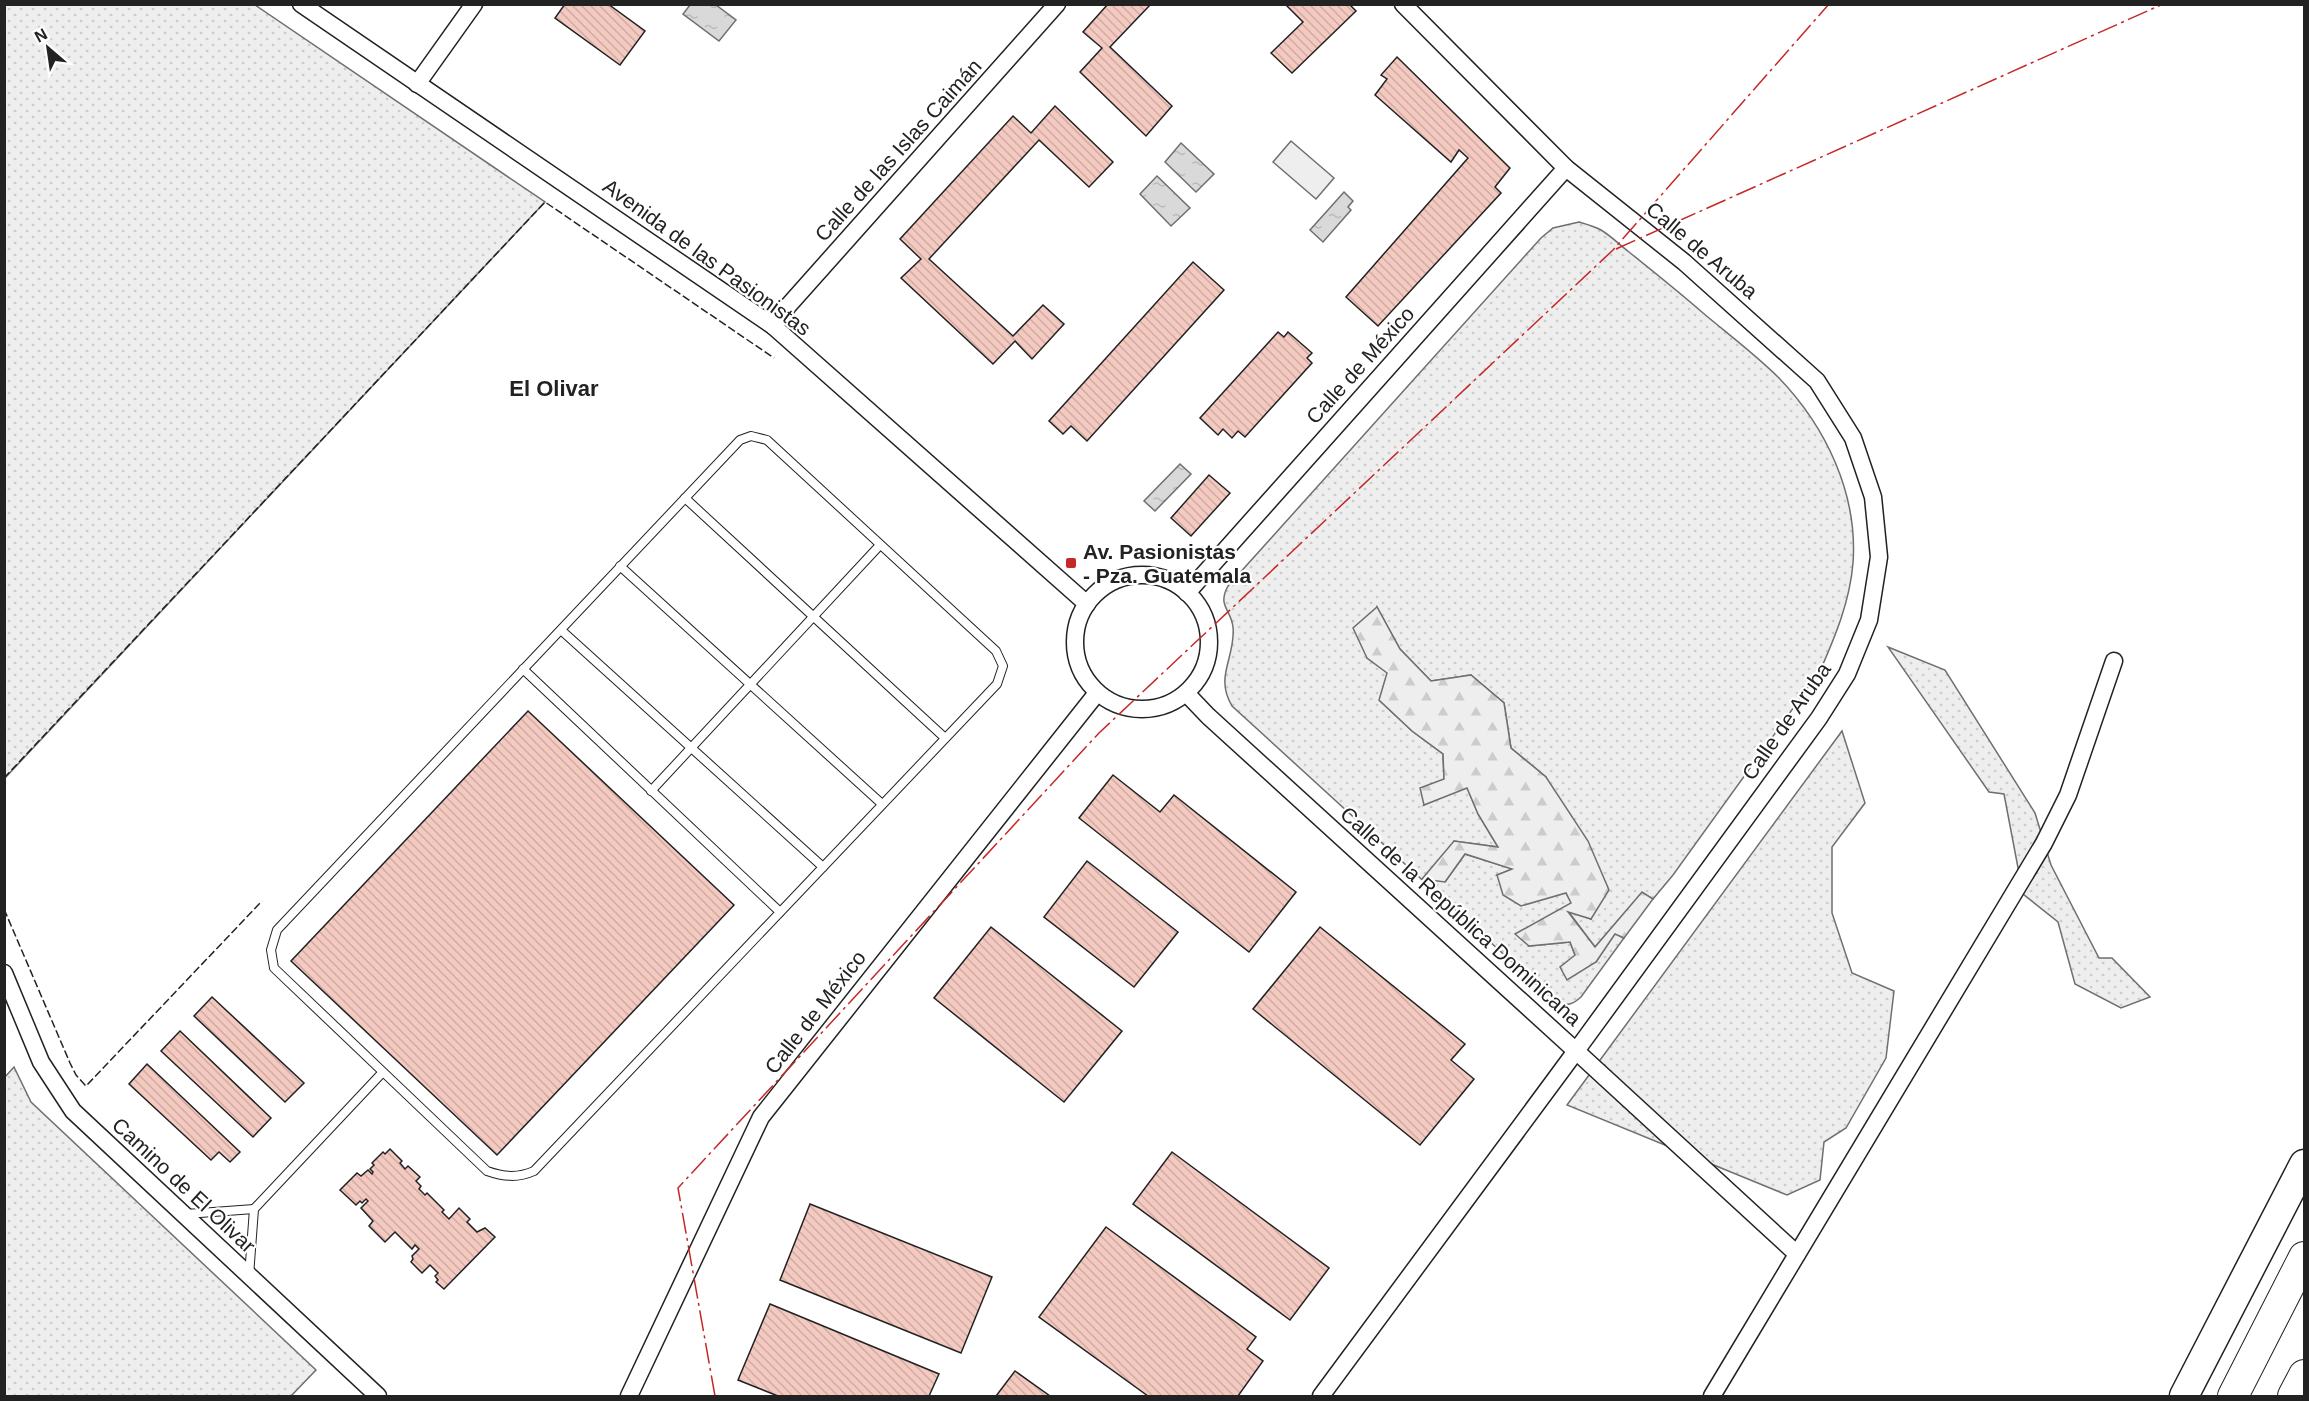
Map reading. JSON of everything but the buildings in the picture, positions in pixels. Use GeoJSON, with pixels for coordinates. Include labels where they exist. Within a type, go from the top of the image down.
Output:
{"type":"FeatureCollection","features":[{"type":"Feature","properties":{"kind":"highway"},"geometry":{"type":"LineString","coordinates":[[2184,1396],[2300,1171]]}},
{"type":"Feature","properties":{"kind":"highway"},"geometry":{"type":"LineString","coordinates":[[2233,1396],[2304,1257]]}},
{"type":"Feature","properties":{"kind":"highway"},"geometry":{"type":"LineString","coordinates":[[2293,1396],[2304,1375]]}},
{"type":"Feature","properties":{"kind":"street","name":"Avenida de las Pasionistas"},"geometry":{"type":"LineString","coordinates":[[302,4],[773,326],[1087,604]]}},
{"type":"Feature","properties":{"kind":"street"},"geometry":{"type":"LineString","coordinates":[[417,84],[474,4]]}},
{"type":"Feature","properties":{"kind":"street","name":"Calle de las Islas Caimán"},"geometry":{"type":"LineString","coordinates":[[773,326],[796,297],[1057,4]]}},
{"type":"Feature","properties":{"kind":"street","name":"Calle de Aruba"},"geometry":{"type":"LineString","coordinates":[[1402,4],[1566,168],[1684,262],[1817,381],[1852,438],[1873,497],[1879,557],[1869,620],[1847,674],[1819,718],[1576,1051]]}},
{"type":"Feature","properties":{"kind":"street","name":"Calle de México"},"geometry":{"type":"LineString","coordinates":[[1187,592],[1566,168]]}},
{"type":"Feature","properties":{"kind":"street"},"geometry":{"type":"LineString","coordinates":[[1146,575],[1168,580],[1187,592],[1201,610],[1208,632],[1208,654],[1200,675],[1186,693],[1170,703],[1151,709],[1132,709],[1113,704],[1097,693],[1084,678],[1077,660],[1074,641],[1078,621],[1087,604],[1103,588],[1123,578],[1146,575]]}},
{"type":"Feature","properties":{"kind":"street"},"geometry":{"type":"LineString","coordinates":[[1712,1396],[2044,843],[2068,795],[2114,661]]}},
{"type":"Feature","properties":{"kind":"street","name":"Calle de México"},"geometry":{"type":"LineString","coordinates":[[629,1396],[761,1117],[1097,693]]}},
{"type":"Feature","properties":{"kind":"street","name":"Calle de la República Dominicana"},"geometry":{"type":"LineString","coordinates":[[1186,693],[1208,716],[1576,1051],[1321,1396]]}},
{"type":"Feature","properties":{"kind":"street","name":"Camino de El Olivar"},"geometry":{"type":"LineString","coordinates":[[4,973],[41,1062],[73,1111],[378,1396]]}},
{"type":"Feature","properties":{"kind":"street"},"geometry":{"type":"LineString","coordinates":[[1576,1051],[1797,1254]]}},
{"type":"Feature","properties":{"kind":"lane"},"geometry":{"type":"LineString","coordinates":[[751,436],[767,440],[996,651],[1003,666],[997,684],[534,1171],[521,1177],[501,1176],[487,1171],[274,968],[271,950],[278,930],[685,498],[740,440],[751,436]]}},
{"type":"Feature","properties":{"kind":"lane"},"geometry":{"type":"LineString","coordinates":[[685,498],[945,738]]}},
{"type":"Feature","properties":{"kind":"lane"},"geometry":{"type":"LineString","coordinates":[[651,791],[880,544]]}},
{"type":"Feature","properties":{"kind":"lane"},"geometry":{"type":"LineString","coordinates":[[620,567],[882,804]]}},
{"type":"Feature","properties":{"kind":"lane"},"geometry":{"type":"LineString","coordinates":[[561,630],[823,867]]}},
{"type":"Feature","properties":{"kind":"lane"},"geometry":{"type":"LineString","coordinates":[[523,669],[780,912]]}},
{"type":"Feature","properties":{"kind":"lane"},"geometry":{"type":"LineString","coordinates":[[249,1276],[254,1209],[382,1073]]}},
{"type":"Feature","properties":{"kind":"lane"},"geometry":{"type":"LineString","coordinates":[[183,1214],[254,1209]]}},
{"type":"Feature","properties":{"kind":"green space"},"geometry":{"type":"Polygon","coordinates":[[[5,4],[255,5],[545,202],[5,778],[5,4]]]}},
{"type":"Feature","properties":{"kind":"green space"},"geometry":{"type":"Polygon","coordinates":[[[1291,141],[1334,178],[1316,199],[1273,162],[1291,141]]]}},
{"type":"Feature","properties":{"kind":"green space"},"geometry":{"type":"Polygon","coordinates":[[[1579,222],[1590,225],[1612,238],[1761,361],[1796,397],[1811,418],[1836,463],[1850,512],[1853,563],[1845,605],[1820,671],[1673,875],[1653,899],[1642,893],[1595,947],[1568,911],[1591,919],[1546,777],[1511,748],[1504,703],[1471,675],[1431,681],[1400,649],[1377,607],[1367,658],[1388,673],[1380,701],[1412,731],[1443,754],[1444,779],[1424,805],[1467,787],[1478,814],[1498,847],[1454,841],[1445,882],[1465,854],[1513,869],[1497,875],[1566,893],[1572,903],[1529,946],[1570,942],[1575,955],[1596,962],[1615,933],[1624,938],[1581,997],[1573,1003],[1565,1004],[1557,1003],[1232,706],[1227,695],[1225,676],[1232,648],[1233,627],[1224,598],[1228,586],[1541,238],[1553,228],[1579,222]]]}},
{"type":"Feature","properties":{"kind":"green space"},"geometry":{"type":"Polygon","coordinates":[[[1377,607],[1400,649],[1431,681],[1471,675],[1504,703],[1511,748],[1546,777],[1588,841],[1609,890],[1591,919],[1568,912],[1595,947],[1642,892],[1653,899],[1624,938],[1615,934],[1596,962],[1567,980],[1560,967],[1575,955],[1570,942],[1529,946],[1515,934],[1571,903],[1566,893],[1521,906],[1503,895],[1497,875],[1512,869],[1465,854],[1445,882],[1422,879],[1454,841],[1498,847],[1478,814],[1467,788],[1424,805],[1420,788],[1444,779],[1443,754],[1412,731],[1379,700],[1387,673],[1367,658],[1353,628],[1377,607]]]}},
{"type":"Feature","properties":{"kind":"green space"},"geometry":{"type":"Polygon","coordinates":[[[1888,647],[1945,670],[2035,813],[2051,865],[2099,958],[2112,958],[2150,997],[2121,1008],[2075,984],[2058,922],[2023,894],[2004,794],[1989,792],[1888,647]]]}},
{"type":"Feature","properties":{"kind":"green space"},"geometry":{"type":"Polygon","coordinates":[[[1842,731],[1865,803],[1832,847],[1832,913],[1852,973],[1894,991],[1886,1058],[1846,1128],[1824,1142],[1820,1180],[1787,1195],[1567,1105],[1842,731]]]}},
{"type":"Feature","properties":{"kind":"green space"},"geometry":{"type":"Polygon","coordinates":[[[14,1067],[31,1102],[316,1370],[291,1396],[5,1396],[4,1078],[14,1067]]]}},
{"type":"Feature","properties":{"kind":"water"},"geometry":{"type":"Polygon","coordinates":[[[690,5],[716,5],[736,20],[719,41],[683,14],[690,5]]]}},
{"type":"Feature","properties":{"kind":"water"},"geometry":{"type":"Polygon","coordinates":[[[1181,143],[1214,174],[1196,192],[1165,162],[1181,143]]]}},
{"type":"Feature","properties":{"kind":"water"},"geometry":{"type":"Polygon","coordinates":[[[1157,176],[1190,208],[1171,226],[1140,194],[1157,176]]]}},
{"type":"Feature","properties":{"kind":"water"},"geometry":{"type":"Polygon","coordinates":[[[1344,192],[1353,201],[1348,207],[1351,210],[1323,242],[1310,230],[1344,192]]]}},
{"type":"Feature","properties":{"kind":"water"},"geometry":{"type":"Polygon","coordinates":[[[1180,464],[1191,474],[1155,511],[1144,501],[1180,464]]]}},
{"type":"Feature","properties":{"kind":"fence"},"geometry":{"type":"LineString","coordinates":[[4,778],[545,202],[774,358]]}},
{"type":"Feature","properties":{"kind":"fence"},"geometry":{"type":"LineString","coordinates":[[4,909],[70,1063],[76,1075],[86,1086],[262,901]]}},
{"type":"Feature","properties":{"kind":"power"},"geometry":{"type":"LineString","coordinates":[[715,1396],[678,1188],[1099,733],[1613,250],[1829,4]]}},
{"type":"Feature","properties":{"kind":"power"},"geometry":{"type":"LineString","coordinates":[[1616,249],[2163,4]]}},
{"type":"Feature","properties":{"kind":"place","name":"Av. Pasionistas - Pza. Guatemala"},"geometry":{"type":"Point","coordinates":[1071,563]}},
{"type":"Feature","properties":{"kind":"district","name":"El Olivar"},"geometry":{"type":"Point","coordinates":[554,388]}}]}
